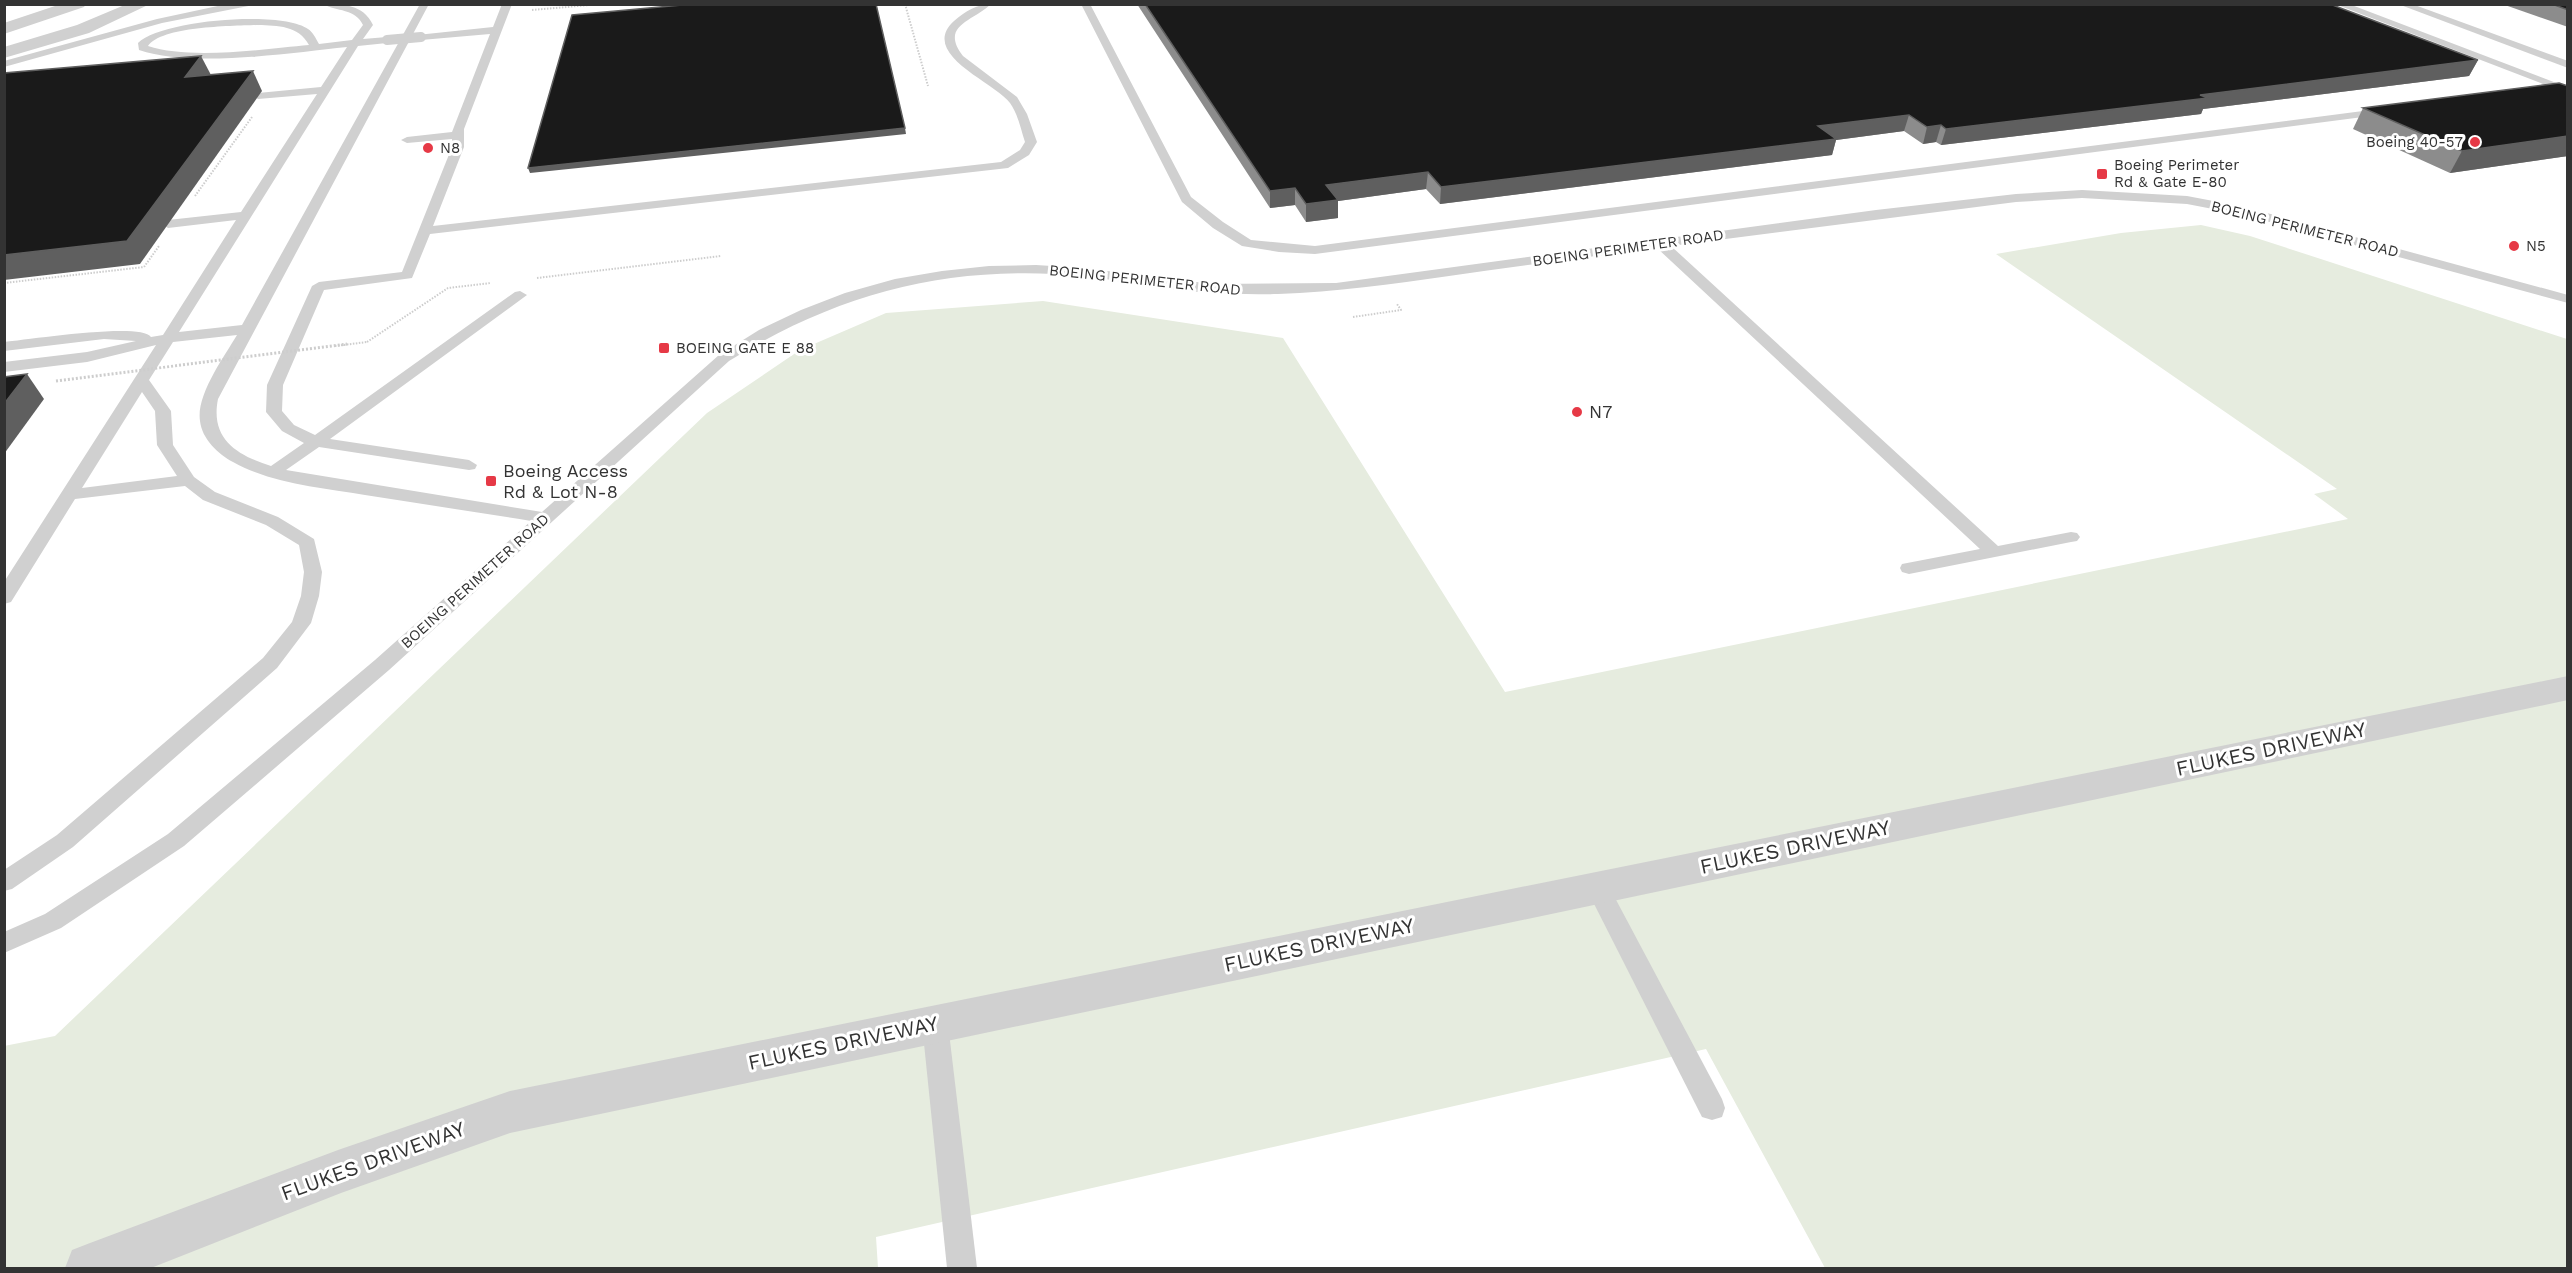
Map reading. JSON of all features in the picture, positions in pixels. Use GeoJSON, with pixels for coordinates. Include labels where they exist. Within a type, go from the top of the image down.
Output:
{"type":"FeatureCollection","features":[{"type":"Feature","properties":{"kind":"street"},"geometry":{"type":"LineString","coordinates":[[4,29],[78,4]]}},
{"type":"Feature","properties":{"kind":"street"},"geometry":{"type":"LineString","coordinates":[[4,53],[83,29],[142,4]]}},
{"type":"Feature","properties":{"kind":"street","name":"FLUKES DRIVEWAY"},"geometry":{"type":"LineString","coordinates":[[106,1266],[338,1172],[510,1112],[2568,688]]}},
{"type":"Feature","properties":{"kind":"lane"},"geometry":{"type":"LineString","coordinates":[[4,64],[167,19],[209,10],[255,4]]}},
{"type":"Feature","properties":{"kind":"lane"},"geometry":{"type":"LineString","coordinates":[[4,598],[324,90],[365,31],[368,25],[366,20],[355,11],[327,4]]}},
{"type":"Feature","properties":{"kind":"lane"},"geometry":{"type":"LineString","coordinates":[[425,4],[209,402],[209,425],[215,440],[237,459],[273,472],[310,481],[545,518]]}},
{"type":"Feature","properties":{"kind":"lane"},"geometry":{"type":"LineString","coordinates":[[425,231],[1005,165],[1025,152],[1031,142],[1014,100],[956,56],[949,42],[951,29],[987,4]]}},
{"type":"Feature","properties":{"kind":"lane"},"geometry":{"type":"LineString","coordinates":[[1085,4],[1186,199],[1218,225],[1247,243],[1279,248],[1316,250],[2393,110]]}},
{"type":"Feature","properties":{"kind":"lane"},"geometry":{"type":"LineString","coordinates":[[2339,4],[2554,84],[2520,94]]}},
{"type":"Feature","properties":{"kind":"lane"},"geometry":{"type":"LineString","coordinates":[[2402,4],[2568,65]]}},
{"type":"Feature","properties":{"kind":"lane"},"geometry":{"type":"LineString","coordinates":[[469,465],[316,442],[288,428],[274,412],[275,385],[319,286],[407,275],[459,147],[458,129],[506,9]]}},
{"type":"Feature","properties":{"kind":"lane"},"geometry":{"type":"LineString","coordinates":[[315,46],[309,35],[299,28],[260,22],[177,29],[143,43],[143,48],[147,51],[178,56],[315,46],[496,30]]}},
{"type":"Feature","properties":{"kind":"lane"},"geometry":{"type":"LineString","coordinates":[[258,96],[324,90]]}},
{"type":"Feature","properties":{"kind":"lane"},"geometry":{"type":"LineString","coordinates":[[407,140],[458,135]]}},
{"type":"Feature","properties":{"kind":"lane","name":"BOEING PERIMETER ROAD"},"geometry":{"type":"LineString","coordinates":[[4,943],[53,921],[176,840],[382,665],[724,358],[772,327],[832,302],[874,289],[968,272],[1043,270],[1082,272],[1198,288],[1288,290],[1390,281],[1660,243],[2016,198],[2117,194],[2187,200],[2246,212],[2568,299]]}},
{"type":"Feature","properties":{"kind":"lane"},"geometry":{"type":"LineString","coordinates":[[168,224],[245,215]]}},
{"type":"Feature","properties":{"kind":"lane"},"geometry":{"type":"LineString","coordinates":[[1660,243],[1994,552]]}},
{"type":"Feature","properties":{"kind":"lane"},"geometry":{"type":"LineString","coordinates":[[273,472],[520,295]]}},
{"type":"Feature","properties":{"kind":"lane"},"geometry":{"type":"LineString","coordinates":[[4,368],[87,357],[167,339],[248,329]]}},
{"type":"Feature","properties":{"kind":"lane"},"geometry":{"type":"LineString","coordinates":[[4,347],[104,335],[167,339]]}},
{"type":"Feature","properties":{"kind":"lane"},"geometry":{"type":"LineString","coordinates":[[4,882],[65,841],[270,663],[301,623],[310,597],[313,572],[308,543],[272,521],[209,496],[188,480],[165,445],[163,411],[142,380]]}},
{"type":"Feature","properties":{"kind":"lane"},"geometry":{"type":"LineString","coordinates":[[69,495],[188,480]]}},
{"type":"Feature","properties":{"kind":"lane"},"geometry":{"type":"LineString","coordinates":[[1909,567],[2071,537]]}},
{"type":"Feature","properties":{"kind":"lane"},"geometry":{"type":"LineString","coordinates":[[1599,888],[1712,1108]]}},
{"type":"Feature","properties":{"kind":"lane"},"geometry":{"type":"LineString","coordinates":[[935,1024],[962,1269]]}},
{"type":"Feature","properties":{"kind":"path"},"geometry":{"type":"LineString","coordinates":[[506,9],[601,4]]}},
{"type":"Feature","properties":{"kind":"path"},"geometry":{"type":"LineString","coordinates":[[905,4],[928,86]]}},
{"type":"Feature","properties":{"kind":"path"},"geometry":{"type":"LineString","coordinates":[[57,381],[368,342]]}},
{"type":"Feature","properties":{"kind":"shaded area"},"geometry":{"type":"Polygon","coordinates":[[[2201,225],[2250,236],[2567,339],[2567,1268],[1825,1268],[1706,1049],[876,1237],[878,1268],[5,1268],[4,1046],[55,1036],[707,413],[800,350],[886,313],[1043,301],[1283,338],[1505,692],[2348,519],[2314,494],[2337,489],[1996,254],[2121,233],[2201,225]]]}},
{"type":"Feature","properties":{"kind":"building"},"geometry":{"type":"Polygon","coordinates":[[[693,4],[876,4],[905,128],[528,168],[572,15],[693,4]]]}},
{"type":"Feature","properties":{"kind":"building"},"geometry":{"type":"Polygon","coordinates":[[[1145,4],[2330,4],[2478,60],[2200,95],[2208,98],[1946,129],[1941,125],[1927,127],[1909,115],[1818,126],[1836,139],[1441,187],[1428,172],[1326,185],[1338,200],[1306,204],[1295,188],[1270,191],[1145,4]]]}},
{"type":"Feature","properties":{"kind":"building"},"geometry":{"type":"Polygon","coordinates":[[[2552,4],[2568,4],[2568,10],[2552,4]]]}},
{"type":"Feature","properties":{"kind":"building"},"geometry":{"type":"Polygon","coordinates":[[[201,56],[185,77],[253,71],[127,241],[4,255],[4,73],[201,56]]]}},
{"type":"Feature","properties":{"kind":"building"},"geometry":{"type":"Polygon","coordinates":[[[2559,83],[2568,86],[2568,136],[2462,151],[2363,108],[2559,83]]]}},
{"type":"Feature","properties":{"kind":"building"},"geometry":{"type":"Polygon","coordinates":[[[27,374],[4,404],[4,377],[27,374]]]}},
{"type":"Feature","properties":{"kind":"place","name":"Boeing 40-57"},"geometry":{"type":"Point","coordinates":[2475,142]}},
{"type":"Feature","properties":{"kind":"place","name":"N8"},"geometry":{"type":"Point","coordinates":[428,148]}},
{"type":"Feature","properties":{"kind":"place","name":"Boeing Perimeter Rd & Gate E-80"},"geometry":{"type":"Point","coordinates":[2102,174]}},
{"type":"Feature","properties":{"kind":"place","name":"N5"},"geometry":{"type":"Point","coordinates":[2514,246]}},
{"type":"Feature","properties":{"kind":"place","name":"BOEING GATE E 88"},"geometry":{"type":"Point","coordinates":[664,348]}},
{"type":"Feature","properties":{"kind":"place","name":"N7"},"geometry":{"type":"Point","coordinates":[1577,412]}},
{"type":"Feature","properties":{"kind":"place","name":"Boeing Access Rd & Lot N-8"},"geometry":{"type":"Point","coordinates":[491,481]}}]}
